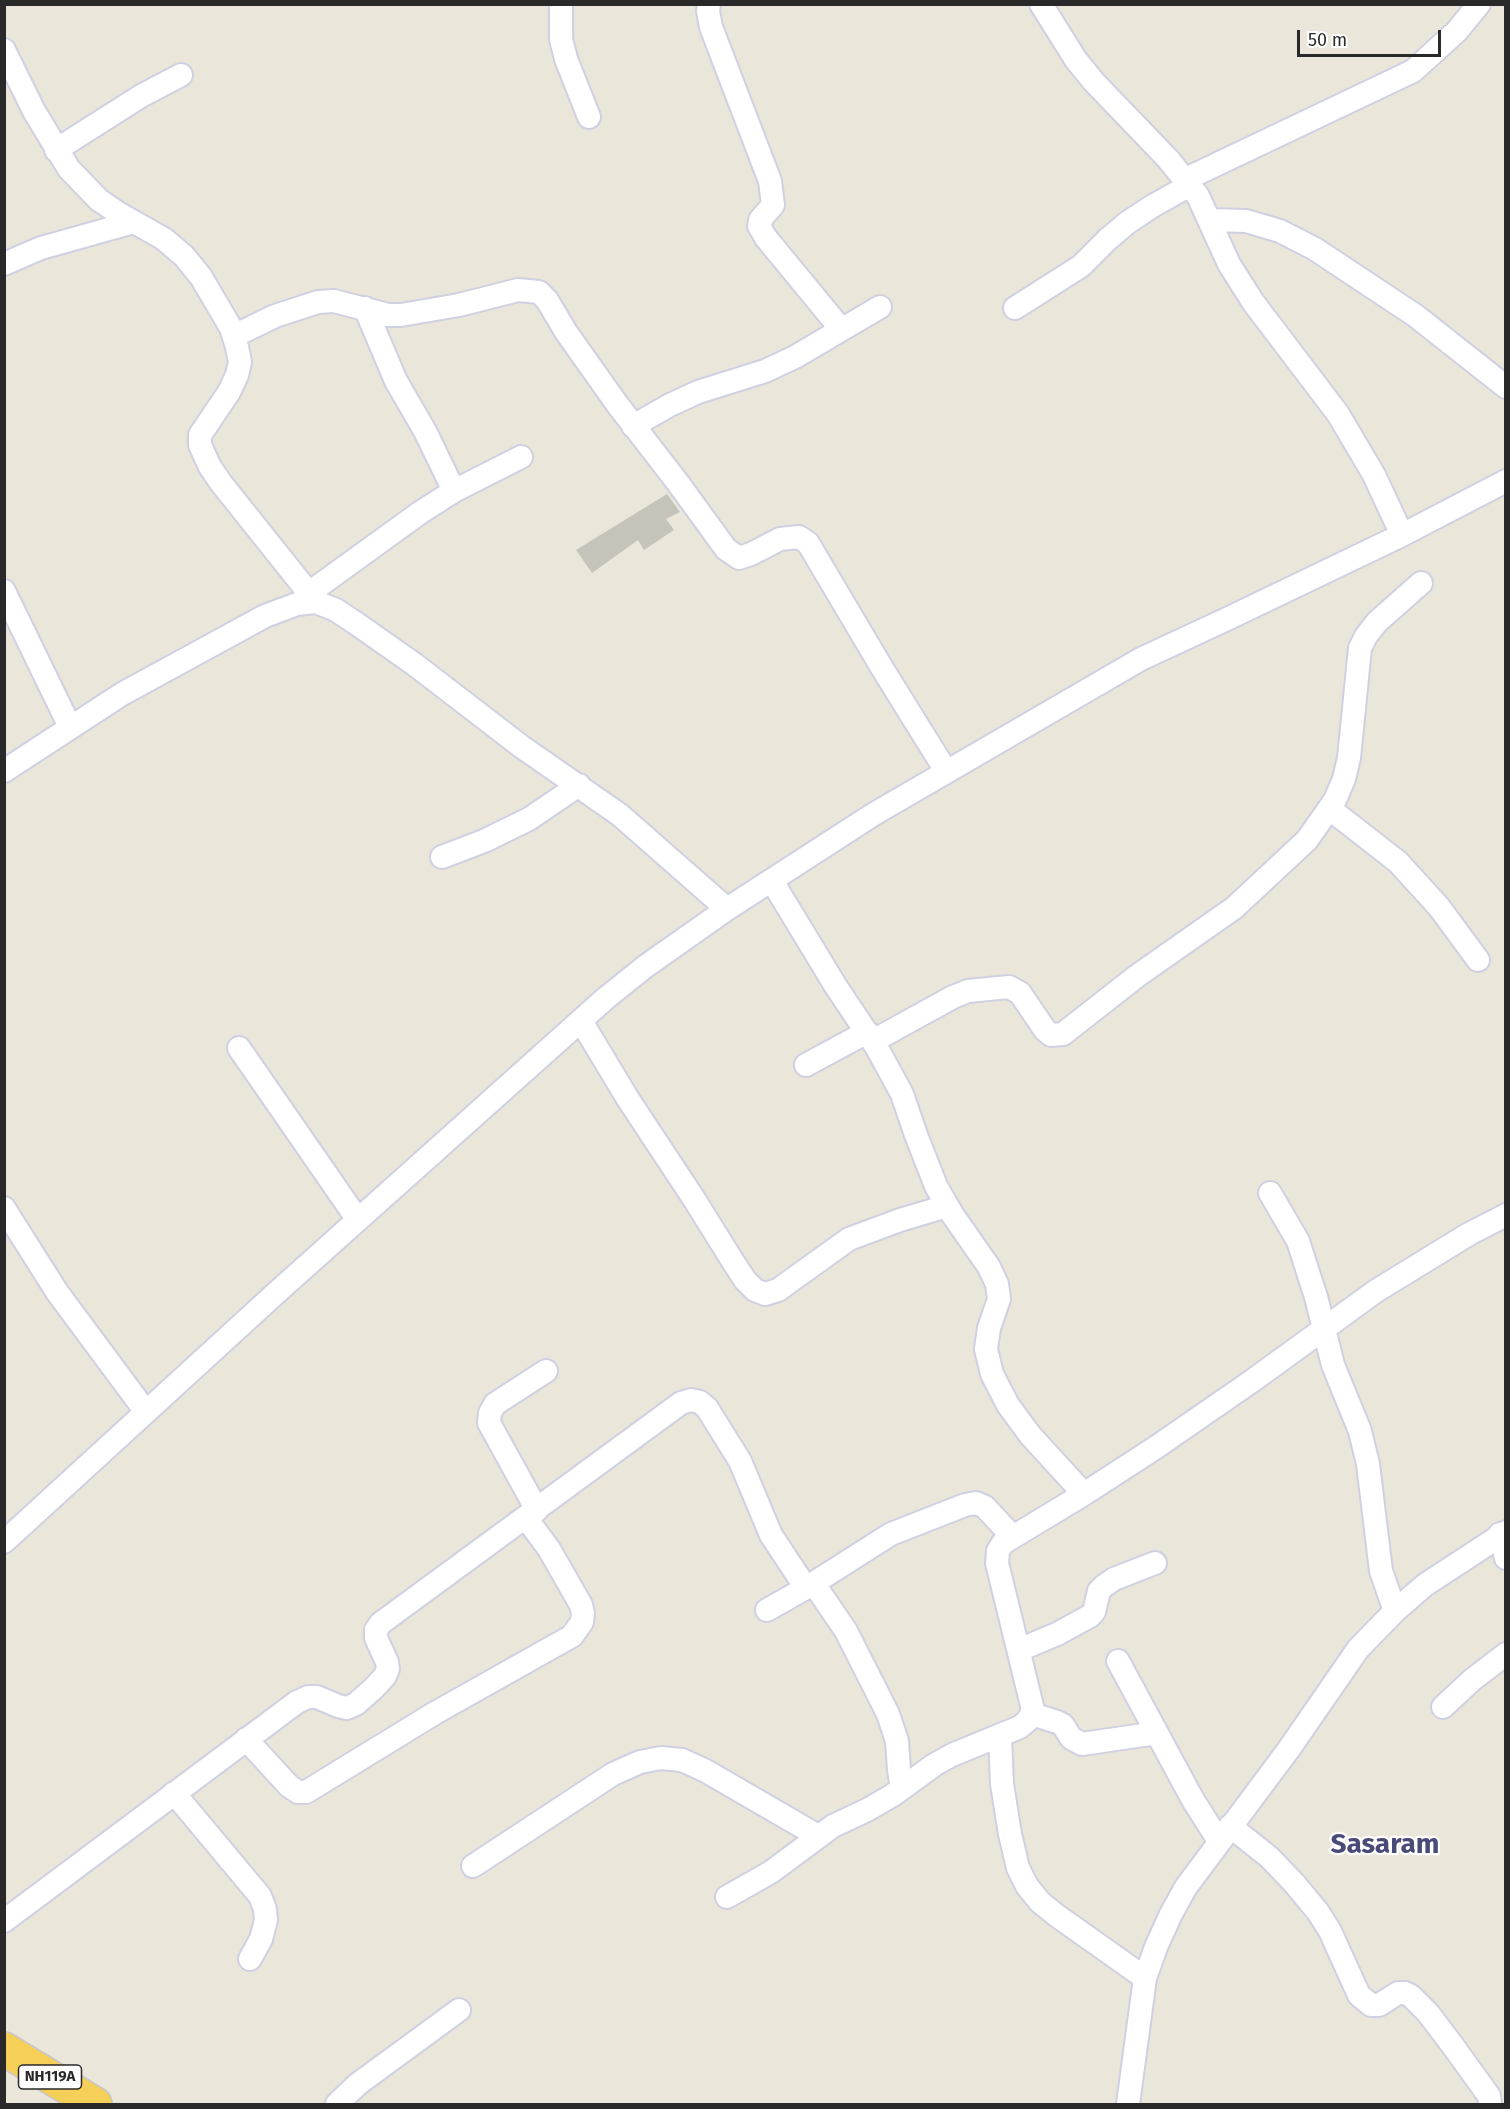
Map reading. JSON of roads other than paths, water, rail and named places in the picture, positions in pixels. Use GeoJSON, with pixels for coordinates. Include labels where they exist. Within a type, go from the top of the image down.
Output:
{"type":"FeatureCollection","features":[{"type":"Feature","properties":{"kind":"highway","name":"NH119A"},"geometry":{"type":"LineString","coordinates":[[4,2049],[95,2104]]}},
{"type":"Feature","properties":{"kind":"highway","name":"NH119A"},"geometry":{"type":"LineString","coordinates":[[4,2072],[57,2104]]}},
{"type":"Feature","properties":{"kind":"street"},"geometry":{"type":"LineString","coordinates":[[561,4],[561,39],[566,59],[589,117]]}},
{"type":"Feature","properties":{"kind":"street"},"geometry":{"type":"LineString","coordinates":[[709,4],[711,27],[718,49],[771,181],[773,205],[760,220],[759,226],[766,238],[842,329]]}},
{"type":"Feature","properties":{"kind":"street"},"geometry":{"type":"LineString","coordinates":[[1041,4],[1076,60],[1094,82],[1188,182],[1210,220],[1229,264],[1253,302],[1326,398],[1358,447],[1402,535]]}},
{"type":"Feature","properties":{"kind":"street"},"geometry":{"type":"LineString","coordinates":[[1015,308],[1081,266],[1127,223],[1188,182],[1413,70],[1458,31],[1479,4]]}},
{"type":"Feature","properties":{"kind":"street"},"geometry":{"type":"LineString","coordinates":[[4,50],[34,111],[69,168],[99,200],[164,239],[184,256],[201,277],[234,336],[240,362],[229,392],[200,435],[200,445],[210,467],[221,483],[312,597],[336,610],[414,664],[522,747],[579,785],[659,847],[727,909]]}},
{"type":"Feature","properties":{"kind":"street"},"geometry":{"type":"LineString","coordinates":[[57,150],[141,96],[182,75]]}},
{"type":"Feature","properties":{"kind":"street"},"geometry":{"type":"LineString","coordinates":[[1210,220],[1246,221],[1280,231],[1315,249],[1416,316],[1506,387]]}},
{"type":"Feature","properties":{"kind":"street"},"geometry":{"type":"LineString","coordinates":[[4,264],[41,248],[134,222]]}},
{"type":"Feature","properties":{"kind":"street"},"geometry":{"type":"LineString","coordinates":[[234,336],[275,316],[318,302],[334,301],[388,315],[401,315],[459,305],[518,290],[539,292],[547,300],[566,332],[633,426],[678,483],[716,537],[733,556],[744,557],[780,539],[791,537],[799,537],[808,543],[946,771]]}},
{"type":"Feature","properties":{"kind":"street"},"geometry":{"type":"LineString","coordinates":[[633,426],[698,392],[765,371],[795,357],[880,307]]}},
{"type":"Feature","properties":{"kind":"street"},"geometry":{"type":"LineString","coordinates":[[365,308],[391,370],[454,491]]}},
{"type":"Feature","properties":{"kind":"street"},"geometry":{"type":"LineString","coordinates":[[4,771],[122,694],[265,616],[312,597],[388,534],[454,491],[521,457]]}},
{"type":"Feature","properties":{"kind":"street"},"geometry":{"type":"LineString","coordinates":[[4,1542],[358,1220],[646,966],[836,837],[1141,658],[1402,535],[1506,481]]}},
{"type":"Feature","properties":{"kind":"street"},"geometry":{"type":"LineString","coordinates":[[806,1065],[968,991],[1009,987],[1020,993],[1045,1030],[1051,1035],[1063,1034],[1137,976],[1234,908],[1290,858],[1330,809],[1344,779],[1349,758],[1360,648],[1377,622],[1421,583]]}},
{"type":"Feature","properties":{"kind":"street"},"geometry":{"type":"LineString","coordinates":[[4,591],[70,727]]}},
{"type":"Feature","properties":{"kind":"street"},"geometry":{"type":"LineString","coordinates":[[442,857],[484,841],[529,819],[579,785]]}},
{"type":"Feature","properties":{"kind":"street"},"geometry":{"type":"LineString","coordinates":[[1330,809],[1398,862],[1439,907],[1478,960]]}},
{"type":"Feature","properties":{"kind":"street"},"geometry":{"type":"LineString","coordinates":[[772,881],[835,985],[870,1037],[902,1094],[936,1186],[989,1267],[997,1284],[999,1299],[989,1328],[986,1349],[992,1374],[1008,1405],[1030,1435],[1084,1494]]}},
{"type":"Feature","properties":{"kind":"street"},"geometry":{"type":"LineString","coordinates":[[581,1021],[628,1099],[732,1260],[755,1290],[765,1294],[778,1290],[849,1239],[947,1206]]}},
{"type":"Feature","properties":{"kind":"street"},"geometry":{"type":"LineString","coordinates":[[238,1048],[358,1220]]}},
{"type":"Feature","properties":{"kind":"street"},"geometry":{"type":"LineString","coordinates":[[1270,1193],[1298,1241],[1334,1365],[1360,1431],[1368,1464],[1381,1571],[1395,1611]]}},
{"type":"Feature","properties":{"kind":"street"},"geometry":{"type":"LineString","coordinates":[[4,1208],[57,1292],[146,1412]]}},
{"type":"Feature","properties":{"kind":"street"},"geometry":{"type":"LineString","coordinates":[[727,1897],[771,1872],[833,1826],[867,1810],[934,1765],[952,1755],[1020,1727],[1032,1714],[1032,1706],[996,1563],[998,1551],[1003,1543],[1084,1494],[1252,1381],[1376,1291],[1469,1234],[1506,1215]]}},
{"type":"Feature","properties":{"kind":"street"},"geometry":{"type":"LineString","coordinates":[[246,1739],[289,1786],[298,1792],[306,1792],[435,1713],[572,1636],[582,1622],[581,1605],[531,1514],[489,1423],[490,1413],[495,1404],[546,1371]]}},
{"type":"Feature","properties":{"kind":"street"},"geometry":{"type":"LineString","coordinates":[[4,1921],[297,1702],[308,1697],[317,1697],[347,1708],[356,1704],[385,1676],[388,1669],[375,1638],[376,1630],[381,1623],[681,1403],[691,1400],[700,1401],[707,1408],[740,1461],[771,1535],[846,1631],[888,1714],[897,1741],[902,1788]]}},
{"type":"Feature","properties":{"kind":"street"},"geometry":{"type":"LineString","coordinates":[[766,1611],[891,1534],[965,1505],[976,1503],[985,1507],[1012,1536]]}},
{"type":"Feature","properties":{"kind":"street"},"geometry":{"type":"LineString","coordinates":[[1128,2104],[1145,1978],[1156,1947],[1186,1887],[1289,1749],[1358,1649],[1395,1611],[1434,1578],[1503,1533],[1506,1558]]}},
{"type":"Feature","properties":{"kind":"street"},"geometry":{"type":"LineString","coordinates":[[1018,1650],[1057,1634],[1090,1616],[1095,1612],[1099,1591],[1104,1586],[1114,1579],[1155,1563]]}},
{"type":"Feature","properties":{"kind":"street"},"geometry":{"type":"LineString","coordinates":[[1443,1707],[1472,1680],[1506,1654]]}},
{"type":"Feature","properties":{"kind":"street"},"geometry":{"type":"LineString","coordinates":[[1118,1661],[1193,1800],[1225,1833],[1269,1857],[1294,1883],[1330,1931],[1359,1995],[1371,2005],[1379,2005],[1398,1993],[1405,1993],[1417,2000],[1489,2096],[1490,2104]]}},
{"type":"Feature","properties":{"kind":"street"},"geometry":{"type":"LineString","coordinates":[[1032,1714],[1063,1725],[1071,1738],[1082,1744],[1157,1733]]}},
{"type":"Feature","properties":{"kind":"street"},"geometry":{"type":"LineString","coordinates":[[1000,1736],[1002,1784],[1010,1834],[1018,1868],[1027,1886],[1040,1902],[1056,1915],[1145,1978]]}},
{"type":"Feature","properties":{"kind":"street"},"geometry":{"type":"LineString","coordinates":[[473,1866],[613,1774],[640,1762],[661,1758],[682,1760],[706,1771],[818,1836]]}},
{"type":"Feature","properties":{"kind":"street"},"geometry":{"type":"LineString","coordinates":[[174,1793],[260,1896],[266,1920],[261,1939],[250,1959]]}},
{"type":"Feature","properties":{"kind":"street"},"geometry":{"type":"LineString","coordinates":[[337,2104],[358,2084],[459,2010]]}},
{"type":"Feature","properties":{"kind":"district","name":"Sasaram"},"geometry":{"type":"Point","coordinates":[1385,1845]}}]}
